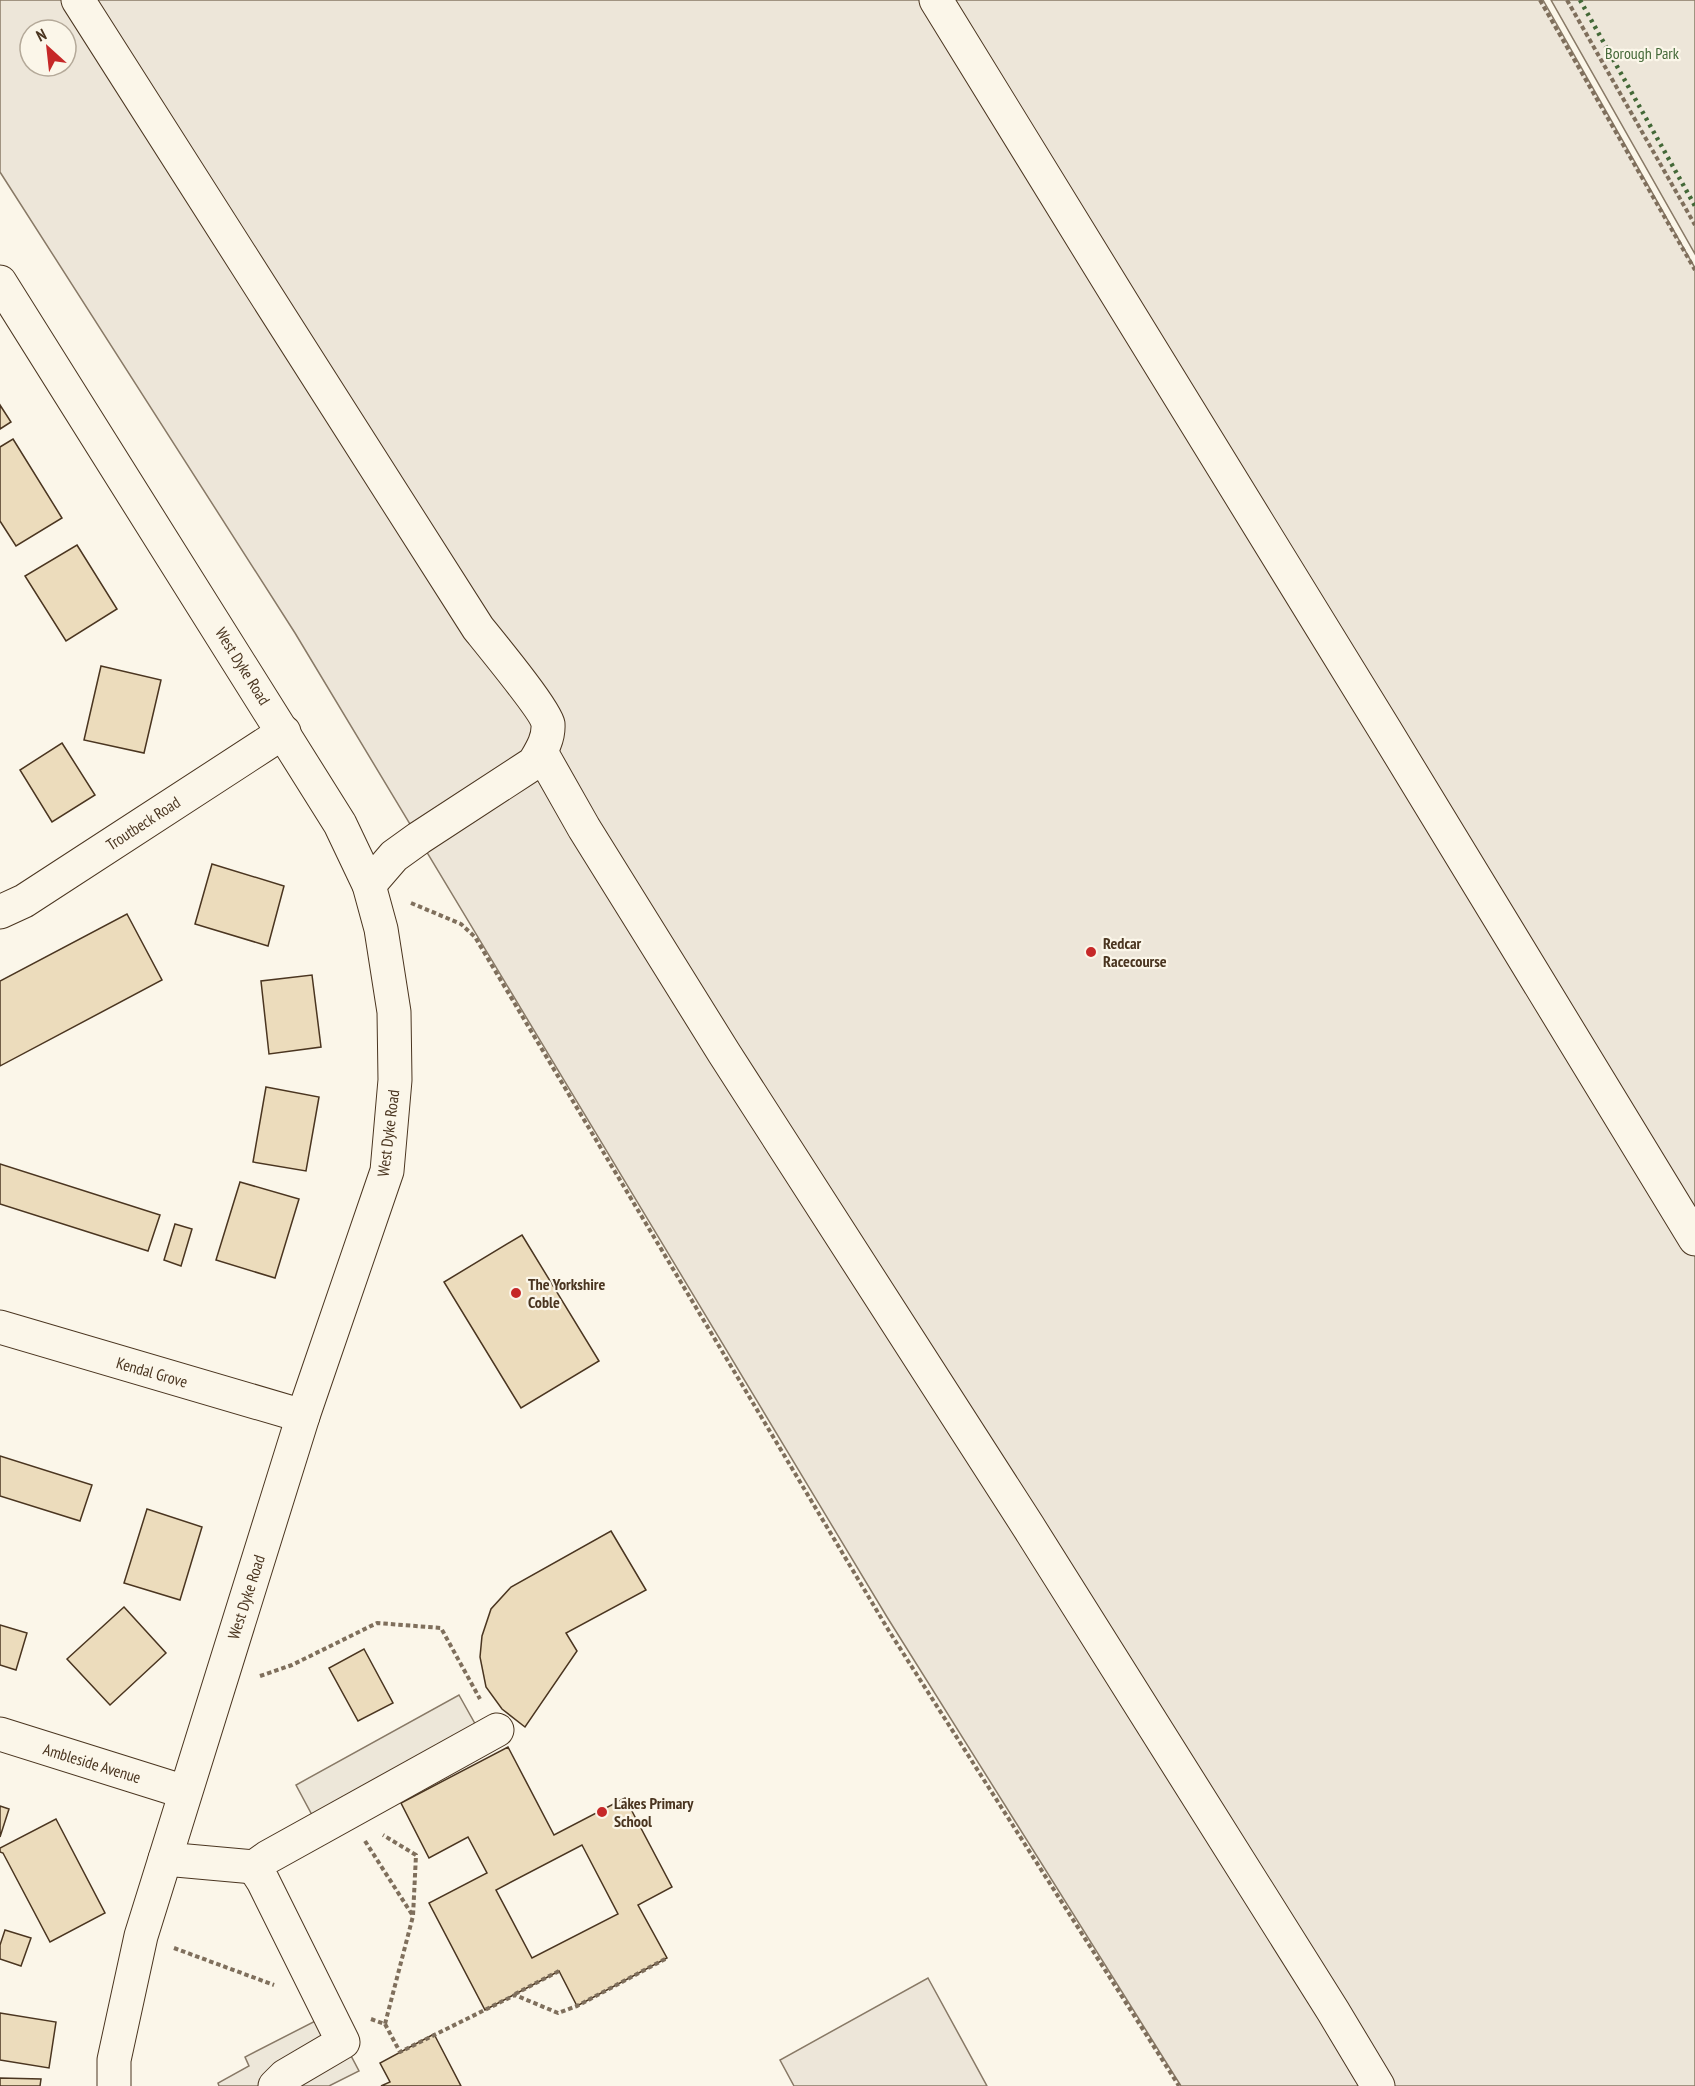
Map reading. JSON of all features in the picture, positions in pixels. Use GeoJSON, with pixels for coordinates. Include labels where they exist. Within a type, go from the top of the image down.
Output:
{"type":"FeatureCollection","features":[{"type":"Feature","properties":{"kind":"street"},"geometry":{"type":"LineString","coordinates":[[78,0],[478,628],[540,706],[548,722],[545,746],[534,763],[402,850],[369,885]]}},
{"type":"Feature","properties":{"kind":"street"},"geometry":{"type":"LineString","coordinates":[[936,0],[1404,760],[1695,1239]]}},
{"type":"Feature","properties":{"kind":"street","name":"West Dyke Road"},"geometry":{"type":"LineString","coordinates":[[0,282],[340,824],[369,885],[381,929],[394,1012],[395,1080],[387,1171],[303,1416],[141,1935],[114,2060],[114,2086]]}},
{"type":"Feature","properties":{"kind":"street","name":"Troutbeck Road"},"geometry":{"type":"LineString","coordinates":[[0,912],[24,901],[284,732]]}},
{"type":"Feature","properties":{"kind":"street"},"geometry":{"type":"LineString","coordinates":[[541,752],[584,828],[712,1034],[1028,1526],[1378,2086]]}},
{"type":"Feature","properties":{"kind":"street","name":"Kendal Grove"},"geometry":{"type":"LineString","coordinates":[[0,1327],[303,1416]]}},
{"type":"Feature","properties":{"kind":"street"},"geometry":{"type":"LineString","coordinates":[[165,1859],[254,1867],[346,1813],[497,1730]]}},
{"type":"Feature","properties":{"kind":"street","name":"Ambleside Avenue"},"geometry":{"type":"LineString","coordinates":[[0,1734],[185,1792]]}},
{"type":"Feature","properties":{"kind":"street"},"geometry":{"type":"LineString","coordinates":[[254,1867],[344,2042],[285,2076],[275,2086]]}},
{"type":"Feature","properties":{"kind":"path"},"geometry":{"type":"LineString","coordinates":[[1540,0],[1695,270]]}},
{"type":"Feature","properties":{"kind":"path"},"geometry":{"type":"LineString","coordinates":[[1567,0],[1695,225]]}},
{"type":"Feature","properties":{"kind":"path"},"geometry":{"type":"LineString","coordinates":[[369,885],[461,924],[475,937],[890,1631],[1179,2086]]}},
{"type":"Feature","properties":{"kind":"path"},"geometry":{"type":"LineString","coordinates":[[216,1691],[292,1665],[377,1623],[441,1628],[497,1730]]}},
{"type":"Feature","properties":{"kind":"path"},"geometry":{"type":"LineString","coordinates":[[346,1813],[413,1916]]}},
{"type":"Feature","properties":{"kind":"path"},"geometry":{"type":"LineString","coordinates":[[515,1995],[558,2013],[577,2006],[667,1958]]}},
{"type":"Feature","properties":{"kind":"path"},"geometry":{"type":"LineString","coordinates":[[385,2024],[400,2052],[559,1971]]}},
{"type":"Feature","properties":{"kind":"green space","name":"Redcar Racecourse"},"geometry":{"type":"Polygon","coordinates":[[[0,0],[1543,0],[1695,268],[1695,2086],[1181,2086],[887,1617],[295,633],[0,172],[0,0]]]}},
{"type":"Feature","properties":{"kind":"green space","name":"Borough Park"},"geometry":{"type":"Polygon","coordinates":[[[1551,0],[1695,0],[1695,254],[1551,0]]]}},
{"type":"Feature","properties":{"kind":"green space"},"geometry":{"type":"Polygon","coordinates":[[[928,1978],[987,2086],[794,2086],[780,2060],[928,1978]]]}},
{"type":"Feature","properties":{"kind":"shaded area"},"geometry":{"type":"Polygon","coordinates":[[[459,1695],[483,1738],[319,1828],[296,1785],[459,1695]]]}},
{"type":"Feature","properties":{"kind":"shaded area"},"geometry":{"type":"Polygon","coordinates":[[[329,2014],[359,2071],[329,2086],[219,2086],[218,2083],[249,2066],[245,2057],[329,2014]]]}},
{"type":"Feature","properties":{"kind":"building"},"geometry":{"type":"Polygon","coordinates":[[[0,405],[11,422],[0,429],[0,405]]]}},
{"type":"Feature","properties":{"kind":"building"},"geometry":{"type":"Polygon","coordinates":[[[13,439],[62,518],[16,546],[0,521],[0,447],[13,439]]]}},
{"type":"Feature","properties":{"kind":"building"},"geometry":{"type":"Polygon","coordinates":[[[77,545],[117,609],[66,641],[25,576],[77,545]]]}},
{"type":"Feature","properties":{"kind":"building"},"geometry":{"type":"Polygon","coordinates":[[[101,666],[161,680],[144,753],[84,740],[101,666]]]}},
{"type":"Feature","properties":{"kind":"building"},"geometry":{"type":"Polygon","coordinates":[[[62,743],[95,795],[52,822],[20,770],[62,743]]]}},
{"type":"Feature","properties":{"kind":"building"},"geometry":{"type":"Polygon","coordinates":[[[212,864],[284,886],[268,946],[195,924],[212,864]]]}},
{"type":"Feature","properties":{"kind":"building"},"geometry":{"type":"Polygon","coordinates":[[[127,914],[162,980],[0,1066],[0,981],[127,914]]]}},
{"type":"Feature","properties":{"kind":"building"},"geometry":{"type":"Polygon","coordinates":[[[312,975],[321,1047],[269,1054],[261,981],[312,975]]]}},
{"type":"Feature","properties":{"kind":"building"},"geometry":{"type":"Polygon","coordinates":[[[266,1087],[319,1097],[306,1171],[253,1162],[266,1087]]]}},
{"type":"Feature","properties":{"kind":"building"},"geometry":{"type":"Polygon","coordinates":[[[0,1164],[160,1215],[148,1251],[0,1204],[0,1164]]]}},
{"type":"Feature","properties":{"kind":"building"},"geometry":{"type":"Polygon","coordinates":[[[240,1182],[299,1199],[275,1278],[216,1260],[240,1182]]]}},
{"type":"Feature","properties":{"kind":"building"},"geometry":{"type":"Polygon","coordinates":[[[175,1224],[192,1229],[181,1266],[164,1260],[175,1224]]]}},
{"type":"Feature","properties":{"kind":"building"},"geometry":{"type":"Polygon","coordinates":[[[522,1235],[599,1361],[521,1408],[444,1282],[522,1235]]]}},
{"type":"Feature","properties":{"kind":"building"},"geometry":{"type":"Polygon","coordinates":[[[0,1456],[92,1485],[80,1521],[0,1496],[0,1456]]]}},
{"type":"Feature","properties":{"kind":"building"},"geometry":{"type":"Polygon","coordinates":[[[147,1509],[202,1527],[180,1600],[124,1583],[147,1509]]]}},
{"type":"Feature","properties":{"kind":"building"},"geometry":{"type":"Polygon","coordinates":[[[611,1531],[646,1590],[566,1633],[577,1651],[525,1727],[502,1709],[486,1687],[480,1657],[482,1636],[491,1609],[511,1587],[611,1531]]]}},
{"type":"Feature","properties":{"kind":"building"},"geometry":{"type":"Polygon","coordinates":[[[124,1607],[166,1653],[110,1705],[67,1659],[124,1607]]]}},
{"type":"Feature","properties":{"kind":"building"},"geometry":{"type":"Polygon","coordinates":[[[0,1625],[27,1633],[16,1670],[0,1665],[0,1625]]]}},
{"type":"Feature","properties":{"kind":"building"},"geometry":{"type":"Polygon","coordinates":[[[364,1649],[393,1703],[358,1721],[329,1668],[364,1649]]]}},
{"type":"Feature","properties":{"kind":"building"},"geometry":{"type":"Polygon","coordinates":[[[508,1747],[554,1835],[625,1798],[672,1887],[638,1905],[667,1958],[577,2006],[559,1971],[485,2010],[429,1903],[487,1873],[468,1837],[429,1858],[401,1803],[508,1747]],[[582,1845],[496,1890],[532,1958],[618,1914],[582,1845]]]}},
{"type":"Feature","properties":{"kind":"building"},"geometry":{"type":"Polygon","coordinates":[[[0,1806],[9,1809],[0,1837],[0,1806]]]}},
{"type":"Feature","properties":{"kind":"building"},"geometry":{"type":"Polygon","coordinates":[[[56,1819],[105,1913],[50,1942],[3,1853],[0,1852],[0,1848],[56,1819]]]}},
{"type":"Feature","properties":{"kind":"building"},"geometry":{"type":"Polygon","coordinates":[[[5,1930],[31,1938],[21,1966],[0,1959],[0,1945],[5,1930]]]}},
{"type":"Feature","properties":{"kind":"building"},"geometry":{"type":"Polygon","coordinates":[[[0,2013],[56,2022],[49,2068],[0,2060],[0,2013]]]}},
{"type":"Feature","properties":{"kind":"building"},"geometry":{"type":"Polygon","coordinates":[[[434,2034],[461,2086],[381,2086],[390,2082],[380,2063],[434,2034]]]}},
{"type":"Feature","properties":{"kind":"building"},"geometry":{"type":"Polygon","coordinates":[[[0,2078],[41,2079],[40,2086],[0,2086],[0,2078]]]}},
{"type":"Feature","properties":{"kind":"hedge"},"geometry":{"type":"LineString","coordinates":[[1580,0],[1695,206]]}},
{"type":"Feature","properties":{"kind":"place","name":"Redcar Racecourse"},"geometry":{"type":"Point","coordinates":[1091,952]}},
{"type":"Feature","properties":{"kind":"place","name":"The Yorkshire Coble"},"geometry":{"type":"Point","coordinates":[516,1293]}},
{"type":"Feature","properties":{"kind":"place","name":"Lakes Primary School"},"geometry":{"type":"Point","coordinates":[602,1812]}}]}
